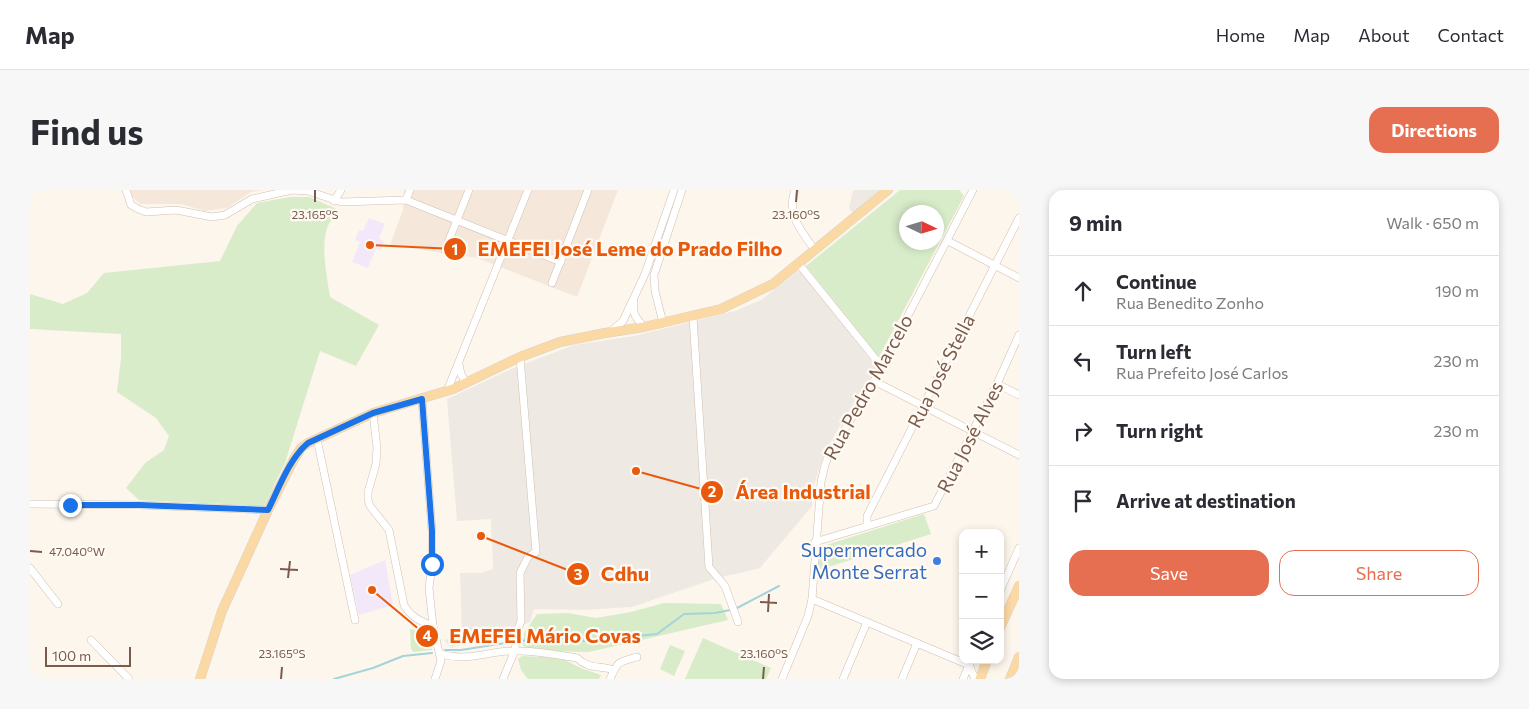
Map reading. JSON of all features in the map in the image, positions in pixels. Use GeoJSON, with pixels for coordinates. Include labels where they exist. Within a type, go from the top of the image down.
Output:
{"type":"FeatureCollection","features":[{"type":"Feature","properties":{"kind":"main road"},"geometry":{"type":"LineString","coordinates":[[200,679],[222,610],[268,510],[301,448],[308,443],[373,413],[447,391],[520,357],[560,342],[644,327],[722,309],[773,284],[888,190]]}},
{"type":"Feature","properties":{"kind":"main road"},"geometry":{"type":"LineString","coordinates":[[1004,619],[1019,586]]}},
{"type":"Feature","properties":{"kind":"main road"},"geometry":{"type":"LineString","coordinates":[[1010,679],[1019,657]]}},
{"type":"Feature","properties":{"kind":"main road"},"geometry":{"type":"LineString","coordinates":[[980,679],[986,664]]}},
{"type":"Feature","properties":{"kind":"street"},"geometry":{"type":"LineString","coordinates":[[126,190],[131,205],[146,212],[176,210],[212,217],[219,216],[252,199],[292,190],[308,191],[334,201],[342,202],[406,200],[561,262]]}},
{"type":"Feature","properties":{"kind":"street"},"geometry":{"type":"LineString","coordinates":[[334,201],[341,190]]}},
{"type":"Feature","properties":{"kind":"street"},"geometry":{"type":"LineString","coordinates":[[406,200],[410,190]]}},
{"type":"Feature","properties":{"kind":"street"},"geometry":{"type":"LineString","coordinates":[[444,250],[469,190]]}},
{"type":"Feature","properties":{"kind":"street"},"geometry":{"type":"LineString","coordinates":[[447,391],[528,190]]}},
{"type":"Feature","properties":{"kind":"street"},"geometry":{"type":"LineString","coordinates":[[552,282],[588,190]]}},
{"type":"Feature","properties":{"kind":"street"},"geometry":{"type":"LineString","coordinates":[[610,332],[623,321],[645,274],[674,190]]}},
{"type":"Feature","properties":{"kind":"street"},"geometry":{"type":"LineString","coordinates":[[663,323],[655,291],[654,275],[682,190]]}},
{"type":"Feature","properties":{"kind":"street"},"geometry":{"type":"LineString","coordinates":[[795,190],[792,199],[793,216],[798,228],[815,250]]}},
{"type":"Feature","properties":{"kind":"street","name":"Rua Pedro Marcelo"},"geometry":{"type":"LineString","coordinates":[[782,679],[808,616],[812,599],[815,542],[821,482],[825,465],[882,367],[973,190]]}},
{"type":"Feature","properties":{"kind":"street","name":"Rua José Stella"},"geometry":{"type":"LineString","coordinates":[[867,526],[867,516],[1019,218]]}},
{"type":"Feature","properties":{"kind":"street"},"geometry":{"type":"LineString","coordinates":[[948,241],[1019,278]]}},
{"type":"Feature","properties":{"kind":"street"},"geometry":{"type":"LineString","coordinates":[[798,263],[882,367]]}},
{"type":"Feature","properties":{"kind":"street"},"geometry":{"type":"LineString","coordinates":[[635,296],[633,310],[635,317],[644,327]]}},
{"type":"Feature","properties":{"kind":"street"},"geometry":{"type":"LineString","coordinates":[[693,317],[710,567],[725,586],[738,622]]}},
{"type":"Feature","properties":{"kind":"street","name":"Rua José Alves"},"geometry":{"type":"LineString","coordinates":[[815,542],[934,506],[997,384],[1018,338]]}},
{"type":"Feature","properties":{"kind":"street"},"geometry":{"type":"LineString","coordinates":[[503,679],[516,647],[516,634],[521,617],[520,573],[528,557],[536,552],[520,357]]}},
{"type":"Feature","properties":{"kind":"street"},"geometry":{"type":"LineString","coordinates":[[459,364],[461,374],[466,382]]}},
{"type":"Feature","properties":{"kind":"street"},"geometry":{"type":"LineString","coordinates":[[874,381],[1019,454]]}},
{"type":"Feature","properties":{"kind":"street"},"geometry":{"type":"LineString","coordinates":[[997,384],[1019,395]]}},
{"type":"Feature","properties":{"kind":"street"},"geometry":{"type":"LineString","coordinates":[[422,399],[432,531],[430,588],[433,626],[440,654],[440,668],[435,679]]}},
{"type":"Feature","properties":{"kind":"street"},"geometry":{"type":"LineString","coordinates":[[373,413],[377,448],[376,464],[368,492],[368,500],[370,506],[389,530],[404,605],[417,620],[433,626]]}},
{"type":"Feature","properties":{"kind":"street"},"geometry":{"type":"LineString","coordinates":[[317,439],[355,620]]}},
{"type":"Feature","properties":{"kind":"street"},"geometry":{"type":"LineString","coordinates":[[30,504],[139,505],[268,510]]}},
{"type":"Feature","properties":{"kind":"street"},"geometry":{"type":"LineString","coordinates":[[1004,581],[1019,548]]}},
{"type":"Feature","properties":{"kind":"street"},"geometry":{"type":"LineString","coordinates":[[30,568],[58,604]]}},
{"type":"Feature","properties":{"kind":"street"},"geometry":{"type":"LineString","coordinates":[[812,599],[959,659]]}},
{"type":"Feature","properties":{"kind":"street"},"geometry":{"type":"LineString","coordinates":[[843,679],[867,622]]}},
{"type":"Feature","properties":{"kind":"street"},"geometry":{"type":"LineString","coordinates":[[91,640],[129,679]]}},
{"type":"Feature","properties":{"kind":"street"},"geometry":{"type":"LineString","coordinates":[[902,679],[917,643]]}},
{"type":"Feature","properties":{"kind":"street"},"geometry":{"type":"LineString","coordinates":[[440,654],[474,657],[516,647],[577,658],[582,663],[592,667],[614,670]]}},
{"type":"Feature","properties":{"kind":"street"},"geometry":{"type":"LineString","coordinates":[[610,679],[619,661],[637,658]]}},
{"type":"Feature","properties":{"kind":"street"},"geometry":{"type":"LineString","coordinates":[[964,679],[970,664]]}},
{"type":"Feature","properties":{"kind":"street"},"geometry":{"type":"LineString","coordinates":[[970,664],[975,679]]}},
{"type":"Feature","properties":{"kind":"shaded area"},"geometry":{"type":"Polygon","coordinates":[[[125,190],[263,190],[251,192],[227,208],[205,211],[181,204],[140,204],[125,190]]]}},
{"type":"Feature","properties":{"kind":"shaded area"},"geometry":{"type":"Polygon","coordinates":[[[404,190],[618,190],[577,297],[477,258],[390,245],[403,210],[404,190]]]}},
{"type":"Feature","properties":{"kind":"shaded area"},"geometry":{"type":"Polygon","coordinates":[[[853,190],[880,190],[853,213],[849,208],[853,190]]]}},
{"type":"Feature","properties":{"kind":"shaded area"},"geometry":{"type":"Polygon","coordinates":[[[369,218],[385,224],[379,238],[384,242],[381,250],[376,249],[368,268],[352,262],[360,242],[355,240],[359,230],[363,231],[369,218]]]}},
{"type":"Feature","properties":{"kind":"shaded area"},"geometry":{"type":"Polygon","coordinates":[[[799,270],[877,368],[845,417],[824,454],[813,488],[812,506],[760,568],[714,579],[632,607],[583,610],[534,609],[530,622],[501,634],[451,648],[444,640],[462,635],[460,573],[481,573],[493,569],[491,519],[457,521],[447,399],[511,369],[574,345],[634,336],[735,311],[761,300],[799,270]]]}},
{"type":"Feature","properties":{"kind":"shaded area"},"geometry":{"type":"Polygon","coordinates":[[[385,560],[393,605],[359,615],[350,575],[385,560]]]}},
{"type":"Feature","properties":{"kind":"green space"},"geometry":{"type":"Polygon","coordinates":[[[900,190],[959,190],[964,196],[944,234],[944,205],[899,205],[899,250],[935,250],[879,357],[806,266],[900,190]]]}},
{"type":"Feature","properties":{"kind":"green space"},"geometry":{"type":"Polygon","coordinates":[[[290,197],[309,197],[339,210],[329,224],[325,242],[325,261],[330,297],[379,325],[356,366],[320,351],[285,463],[264,506],[139,500],[126,488],[145,463],[164,450],[169,436],[156,418],[117,392],[121,358],[121,334],[30,329],[30,294],[63,304],[87,293],[104,273],[220,261],[237,226],[257,203],[290,197]]]}},
{"type":"Feature","properties":{"kind":"green space"},"geometry":{"type":"Polygon","coordinates":[[[924,514],[931,534],[816,571],[818,551],[823,546],[924,514]]]}},
{"type":"Feature","properties":{"kind":"green space"},"geometry":{"type":"Polygon","coordinates":[[[664,603],[721,604],[728,620],[589,652],[537,651],[523,646],[524,633],[537,614],[568,613],[596,618],[631,612],[664,603]]]}},
{"type":"Feature","properties":{"kind":"green space"},"geometry":{"type":"Polygon","coordinates":[[[410,629],[429,633],[432,650],[413,652],[410,629]]]}},
{"type":"Feature","properties":{"kind":"green space"},"geometry":{"type":"Polygon","coordinates":[[[703,638],[771,668],[766,679],[685,679],[703,638]]]}},
{"type":"Feature","properties":{"kind":"green space"},"geometry":{"type":"Polygon","coordinates":[[[670,645],[685,651],[674,676],[660,669],[670,645]]]}},
{"type":"Feature","properties":{"kind":"green space"},"geometry":{"type":"Polygon","coordinates":[[[522,656],[561,658],[601,675],[599,679],[528,679],[521,670],[518,659],[522,656]]]}},
{"type":"Feature","properties":{"kind":"waterway"},"geometry":{"type":"LineString","coordinates":[[737,608],[779,586]]}},
{"type":"Feature","properties":{"kind":"waterway"},"geometry":{"type":"LineString","coordinates":[[517,641],[569,638],[584,641],[657,634],[684,614],[715,613],[730,610]]}},
{"type":"Feature","properties":{"kind":"waterway"},"geometry":{"type":"LineString","coordinates":[[445,650],[461,650],[512,642]]}},
{"type":"Feature","properties":{"kind":"waterway"},"geometry":{"type":"LineString","coordinates":[[334,679],[373,668],[403,656],[432,653]]}},
{"type":"Feature","properties":{"kind":"place","name":"EMEFEI José Leme do Prado Filho"},"geometry":{"type":"Point","coordinates":[370,245]}},
{"type":"Feature","properties":{"kind":"place","name":"Área Industrial"},"geometry":{"type":"Point","coordinates":[636,471]}},
{"type":"Feature","properties":{"kind":"place","name":"Cdhu"},"geometry":{"type":"Point","coordinates":[481,536]}},
{"type":"Feature","properties":{"kind":"place","name":"Supermercado Monte Serrat"},"geometry":{"type":"Point","coordinates":[937,561]}},
{"type":"Feature","properties":{"kind":"place","name":"EMEFEI Mário Covas"},"geometry":{"type":"Point","coordinates":[372,590]}},
{"type":"Feature","properties":{"kind":"route"},"geometry":{"type":"LineString","coordinates":[[70,505],[139,505],[268,510],[301,448],[373,413],[422,399],[432,531],[432,564]]}}]}
